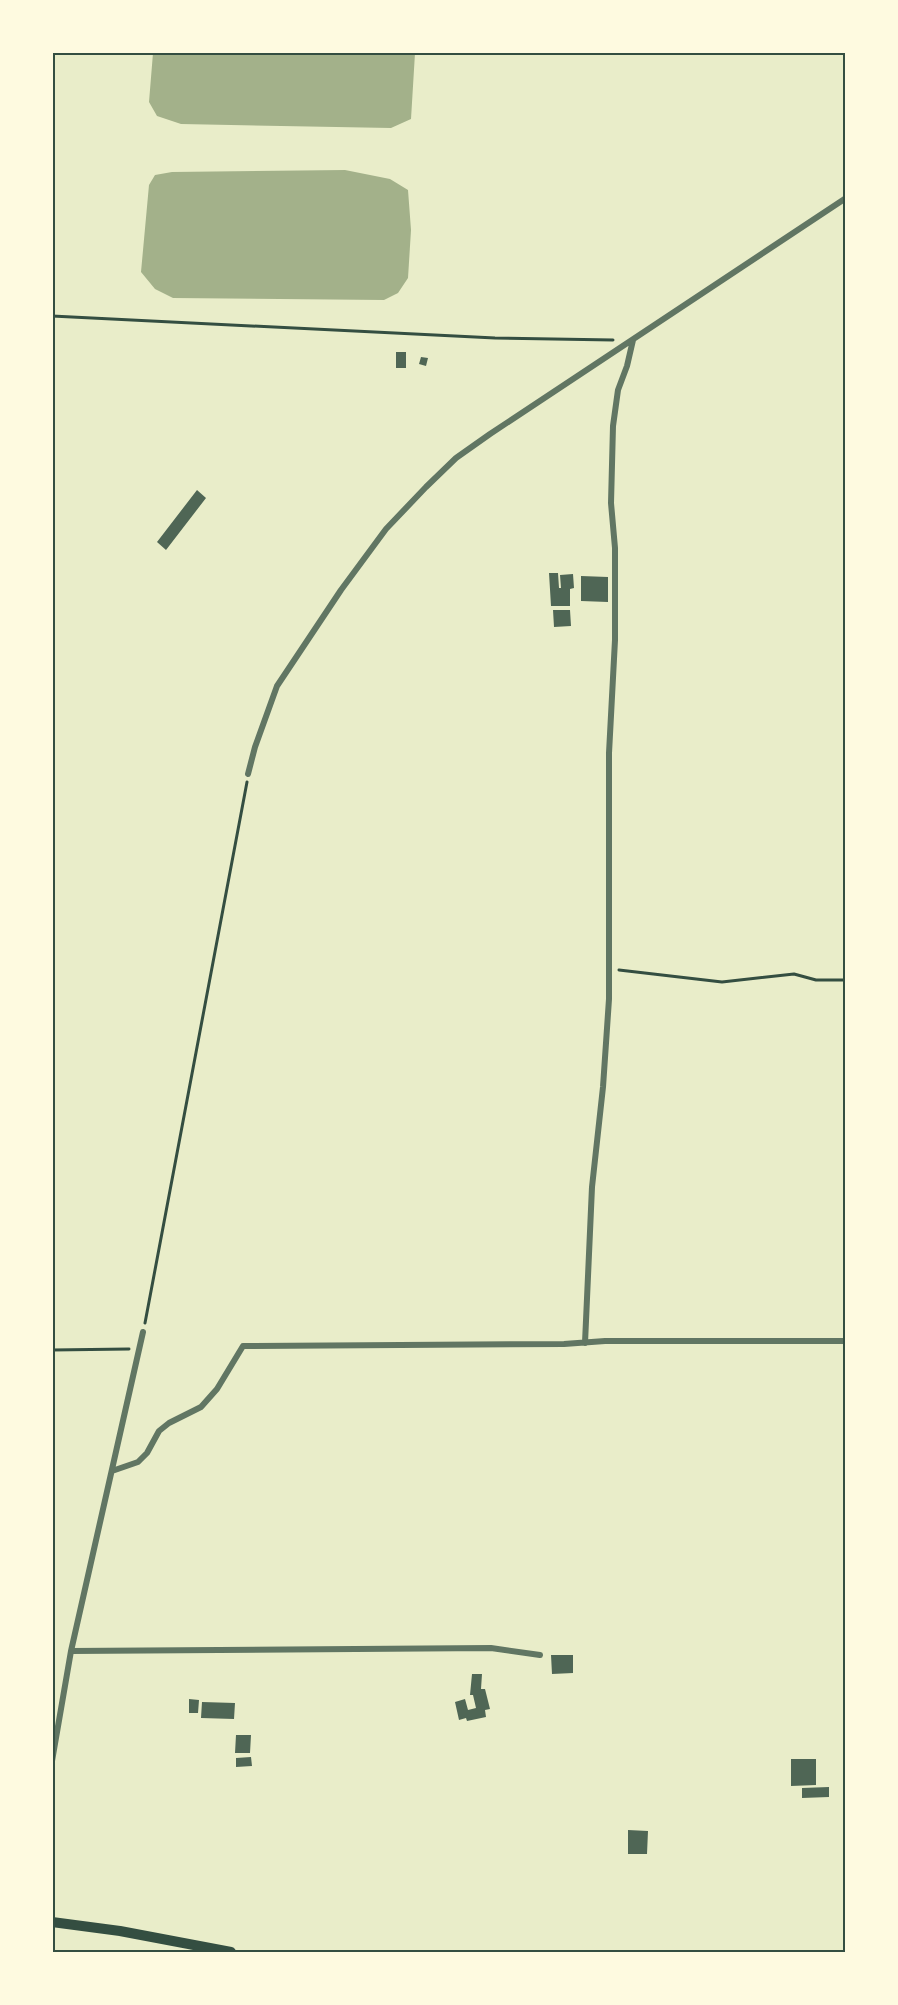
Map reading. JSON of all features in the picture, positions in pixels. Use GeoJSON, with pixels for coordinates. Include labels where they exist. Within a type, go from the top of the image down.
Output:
{"type":"FeatureCollection","features":[{"type":"Feature","properties":{"kind":"main road"},"geometry":{"type":"LineString","coordinates":[[52,1923],[120,1931],[231,1953]]}},
{"type":"Feature","properties":{"kind":"street"},"geometry":{"type":"LineString","coordinates":[[248,774],[255,747],[277,686],[340,590],[386,529],[456,458],[846,198]]}},
{"type":"Feature","properties":{"kind":"street"},"geometry":{"type":"LineString","coordinates":[[585,1343],[592,1187],[603,1087],[609,969],[609,753],[615,640],[615,548],[611,502],[614,426],[618,390],[633,340]]}},
{"type":"Feature","properties":{"kind":"street"},"geometry":{"type":"LineString","coordinates":[[52,1761],[71,1651],[143,1332]]}},
{"type":"Feature","properties":{"kind":"street"},"geometry":{"type":"LineString","coordinates":[[112,1471],[138,1462],[147,1453],[159,1431],[169,1423],[201,1407],[217,1389],[243,1346],[846,1341]]}},
{"type":"Feature","properties":{"kind":"street"},"geometry":{"type":"LineString","coordinates":[[71,1651],[491,1648],[540,1655]]}},
{"type":"Feature","properties":{"kind":"path"},"geometry":{"type":"LineString","coordinates":[[52,316],[484,337],[633,340]]}},
{"type":"Feature","properties":{"kind":"path"},"geometry":{"type":"LineString","coordinates":[[143,1332],[248,774]]}},
{"type":"Feature","properties":{"kind":"path"},"geometry":{"type":"LineString","coordinates":[[609,969],[722,982],[794,974],[816,980],[846,980]]}},
{"type":"Feature","properties":{"kind":"path"},"geometry":{"type":"LineString","coordinates":[[52,1350],[140,1349]]}},
{"type":"Feature","properties":{"kind":"shaded area"},"geometry":{"type":"Polygon","coordinates":[[[153,53],[415,53],[411,119],[391,128],[181,124],[157,116],[149,102],[153,53]]]}},
{"type":"Feature","properties":{"kind":"shaded area"},"geometry":{"type":"Polygon","coordinates":[[[345,170],[390,179],[408,190],[411,230],[408,278],[398,293],[384,300],[173,298],[155,289],[141,272],[149,185],[155,175],[172,172],[345,170]]]}},
{"type":"Feature","properties":{"kind":"building"},"geometry":{"type":"Polygon","coordinates":[[[396,352],[406,352],[406,368],[396,368],[396,352]]]}},
{"type":"Feature","properties":{"kind":"building"},"geometry":{"type":"Polygon","coordinates":[[[421,357],[428,358],[426,366],[419,364],[421,357]]]}},
{"type":"Feature","properties":{"kind":"building"},"geometry":{"type":"Polygon","coordinates":[[[197,490],[206,498],[166,550],[157,542],[197,490]]]}},
{"type":"Feature","properties":{"kind":"building"},"geometry":{"type":"Polygon","coordinates":[[[549,573],[558,573],[559,588],[561,588],[560,575],[573,574],[574,588],[570,589],[570,606],[551,606],[549,573]]]}},
{"type":"Feature","properties":{"kind":"building"},"geometry":{"type":"Polygon","coordinates":[[[581,576],[608,577],[608,602],[581,601],[581,576]]]}},
{"type":"Feature","properties":{"kind":"building"},"geometry":{"type":"Polygon","coordinates":[[[553,610],[570,610],[571,626],[554,627],[553,610]]]}},
{"type":"Feature","properties":{"kind":"building"},"geometry":{"type":"Polygon","coordinates":[[[551,1655],[573,1655],[573,1673],[552,1674],[551,1655]]]}},
{"type":"Feature","properties":{"kind":"building"},"geometry":{"type":"Polygon","coordinates":[[[472,1674],[482,1674],[481,1689],[485,1689],[490,1709],[485,1710],[486,1717],[467,1721],[466,1718],[459,1720],[455,1702],[465,1699],[468,1710],[476,1708],[473,1695],[470,1695],[472,1674]]]}},
{"type":"Feature","properties":{"kind":"building"},"geometry":{"type":"Polygon","coordinates":[[[189,1699],[199,1700],[198,1713],[189,1713],[189,1699]]]}},
{"type":"Feature","properties":{"kind":"building"},"geometry":{"type":"Polygon","coordinates":[[[202,1702],[235,1703],[234,1719],[201,1718],[202,1702]]]}},
{"type":"Feature","properties":{"kind":"building"},"geometry":{"type":"Polygon","coordinates":[[[236,1735],[251,1735],[250,1753],[235,1753],[236,1735]]]}},
{"type":"Feature","properties":{"kind":"building"},"geometry":{"type":"Polygon","coordinates":[[[251,1757],[252,1766],[236,1767],[236,1758],[251,1757]]]}},
{"type":"Feature","properties":{"kind":"building"},"geometry":{"type":"Polygon","coordinates":[[[791,1759],[816,1759],[816,1785],[791,1786],[791,1759]]]}},
{"type":"Feature","properties":{"kind":"building"},"geometry":{"type":"Polygon","coordinates":[[[829,1787],[829,1797],[802,1798],[802,1788],[829,1787]]]}},
{"type":"Feature","properties":{"kind":"building"},"geometry":{"type":"Polygon","coordinates":[[[628,1830],[648,1831],[647,1854],[628,1854],[628,1830]]]}}]}
